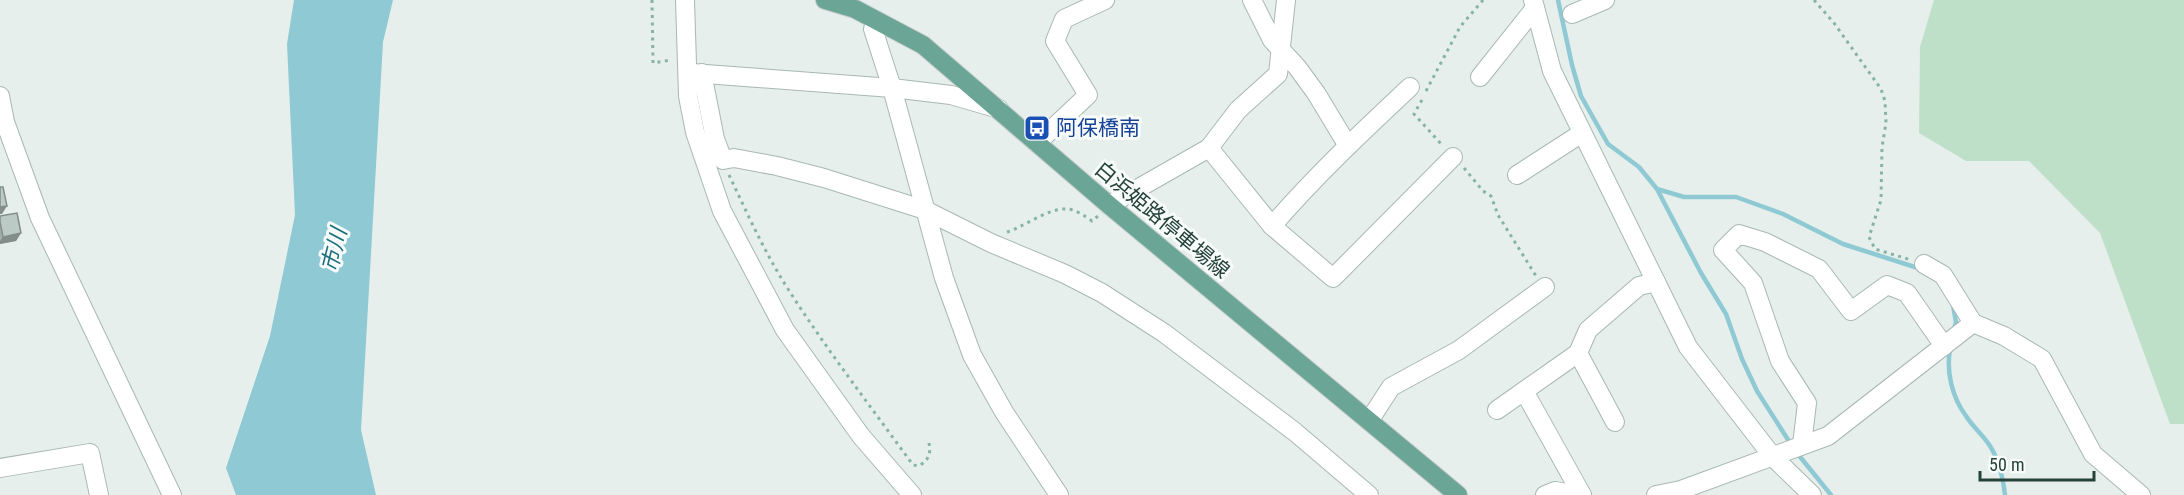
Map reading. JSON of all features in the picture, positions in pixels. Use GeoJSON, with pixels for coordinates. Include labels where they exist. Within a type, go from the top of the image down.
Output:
{"type":"FeatureCollection","features":[{"type":"Feature","properties":{"kind":"main road","name":"白浜姫路停車場線"},"geometry":{"type":"LineString","coordinates":[[825,0],[855,9],[923,45],[1109,205],[1458,495]]}},
{"type":"Feature","properties":{"kind":"street"},"geometry":{"type":"LineString","coordinates":[[685,0],[693,68],[723,160],[734,159],[777,166],[824,178],[925,210],[991,243],[1065,274],[1102,293],[1164,333],[1295,432],[1370,495]]}},
{"type":"Feature","properties":{"kind":"street"},"geometry":{"type":"LineString","coordinates":[[1037,143],[1088,95],[1056,41],[1064,19],[1105,0]]}},
{"type":"Feature","properties":{"kind":"street"},"geometry":{"type":"LineString","coordinates":[[1252,0],[1267,32],[1316,93],[1348,146]]}},
{"type":"Feature","properties":{"kind":"street"},"geometry":{"type":"LineString","coordinates":[[1109,205],[1209,148],[1238,110],[1278,74],[1286,0]]}},
{"type":"Feature","properties":{"kind":"street"},"geometry":{"type":"LineString","coordinates":[[1572,14],[1605,0]]}},
{"type":"Feature","properties":{"kind":"street"},"geometry":{"type":"LineString","coordinates":[[1480,77],[1534,4]]}},
{"type":"Feature","properties":{"kind":"street"},"geometry":{"type":"LineString","coordinates":[[1534,4],[1552,71],[1688,347],[1773,457],[1812,495]]}},
{"type":"Feature","properties":{"kind":"street"},"geometry":{"type":"LineString","coordinates":[[873,29],[892,88],[944,278],[972,355],[1004,412],[1059,495]]}},
{"type":"Feature","properties":{"kind":"street"},"geometry":{"type":"LineString","coordinates":[[693,68],[951,95],[999,109]]}},
{"type":"Feature","properties":{"kind":"street"},"geometry":{"type":"LineString","coordinates":[[693,68],[688,96],[695,132],[722,211],[785,330],[861,436],[912,495]]}},
{"type":"Feature","properties":{"kind":"street"},"geometry":{"type":"LineString","coordinates":[[1272,226],[1298,195],[1410,87]]}},
{"type":"Feature","properties":{"kind":"street"},"geometry":{"type":"LineString","coordinates":[[0,96],[5,122],[40,218],[172,495]]}},
{"type":"Feature","properties":{"kind":"street"},"geometry":{"type":"LineString","coordinates":[[1517,175],[1582,133]]}},
{"type":"Feature","properties":{"kind":"street"},"geometry":{"type":"LineString","coordinates":[[1209,148],[1272,226],[1333,278],[1453,157]]}},
{"type":"Feature","properties":{"kind":"street"},"geometry":{"type":"LineString","coordinates":[[1802,445],[1807,403],[1780,362],[1753,283],[1723,250],[1739,234],[1765,242],[1819,269],[1851,311],[1887,285],[1907,293],[1944,346]]}},
{"type":"Feature","properties":{"kind":"street"},"geometry":{"type":"LineString","coordinates":[[1924,264],[1942,275],[1967,328]]}},
{"type":"Feature","properties":{"kind":"street"},"geometry":{"type":"LineString","coordinates":[[1497,410],[1578,353],[1588,330],[1639,286],[1656,282]]}},
{"type":"Feature","properties":{"kind":"street"},"geometry":{"type":"LineString","coordinates":[[1369,421],[1391,387],[1459,350],[1545,287]]}},
{"type":"Feature","properties":{"kind":"street"},"geometry":{"type":"LineString","coordinates":[[1656,495],[1681,490],[1828,436],[1967,328]]}},
{"type":"Feature","properties":{"kind":"street"},"geometry":{"type":"LineString","coordinates":[[1967,328],[2004,336],[2042,359],[2093,454],[2140,495]]}},
{"type":"Feature","properties":{"kind":"street"},"geometry":{"type":"LineString","coordinates":[[1578,353],[1615,422]]}},
{"type":"Feature","properties":{"kind":"street"},"geometry":{"type":"LineString","coordinates":[[1524,391],[1580,495]]}},
{"type":"Feature","properties":{"kind":"street"},"geometry":{"type":"LineString","coordinates":[[0,468],[90,453],[99,495]]}},
{"type":"Feature","properties":{"kind":"street"},"geometry":{"type":"LineString","coordinates":[[1545,495],[1555,491],[1580,495]]}},
{"type":"Feature","properties":{"kind":"path"},"geometry":{"type":"LineString","coordinates":[[652,0],[653,63],[693,68]]}},
{"type":"Feature","properties":{"kind":"path"},"geometry":{"type":"LineString","coordinates":[[1483,0],[1460,27],[1414,114],[1476,180],[1483,191],[1491,196],[1498,215],[1545,287]]}},
{"type":"Feature","properties":{"kind":"path"},"geometry":{"type":"LineString","coordinates":[[1814,0],[1834,23],[1881,89],[1885,101],[1886,123],[1882,147],[1881,200],[1869,237],[1875,249],[1924,264]]}},
{"type":"Feature","properties":{"kind":"path"},"geometry":{"type":"LineString","coordinates":[[723,160],[751,221],[787,288],[837,362],[913,465],[919,466],[928,459],[931,452],[928,443]]}},
{"type":"Feature","properties":{"kind":"path"},"geometry":{"type":"LineString","coordinates":[[991,243],[997,236],[1022,227],[1048,213],[1066,208],[1083,214],[1092,221],[1109,205]]}},
{"type":"Feature","properties":{"kind":"green space"},"geometry":{"type":"Polygon","coordinates":[[[1934,0],[2184,0],[2184,424],[2170,424],[2100,233],[2029,161],[1966,161],[1919,133],[1920,47],[1934,0]]]}},
{"type":"Feature","properties":{"kind":"water","name":"市川"},"geometry":{"type":"Polygon","coordinates":[[[294,0],[393,0],[383,42],[361,430],[376,495],[236,495],[226,468],[270,336],[295,215],[287,44],[294,0]]]}},
{"type":"Feature","properties":{"kind":"building"},"geometry":{"type":"Polygon","coordinates":[[[0,187],[3,187],[7,206],[0,207],[0,187]]]}},
{"type":"Feature","properties":{"kind":"building"},"geometry":{"type":"Polygon","coordinates":[[[17,213],[21,233],[3,237],[0,216],[17,213]]]}},
{"type":"Feature","properties":{"kind":"waterway"},"geometry":{"type":"LineString","coordinates":[[1558,0],[1581,96],[1608,144],[1639,167],[1657,189],[1701,273],[1726,314],[1742,359],[1757,391],[1792,446]]}},
{"type":"Feature","properties":{"kind":"waterway"},"geometry":{"type":"LineString","coordinates":[[1657,189],[1684,197],[1736,197],[1783,214],[1843,244],[1921,269]]}},
{"type":"Feature","properties":{"kind":"waterway"},"geometry":{"type":"LineString","coordinates":[[1953,305],[1956,322],[1954,329]]}},
{"type":"Feature","properties":{"kind":"waterway"},"geometry":{"type":"LineString","coordinates":[[1950,349],[1949,366],[1954,393],[1961,409],[1993,451],[2000,469],[2005,495]]}},
{"type":"Feature","properties":{"kind":"waterway"},"geometry":{"type":"LineString","coordinates":[[1797,453],[1831,495]]}},
{"type":"Feature","properties":{"kind":"place","name":"阿保橋南"},"geometry":{"type":"Point","coordinates":[1037,128]}}]}
